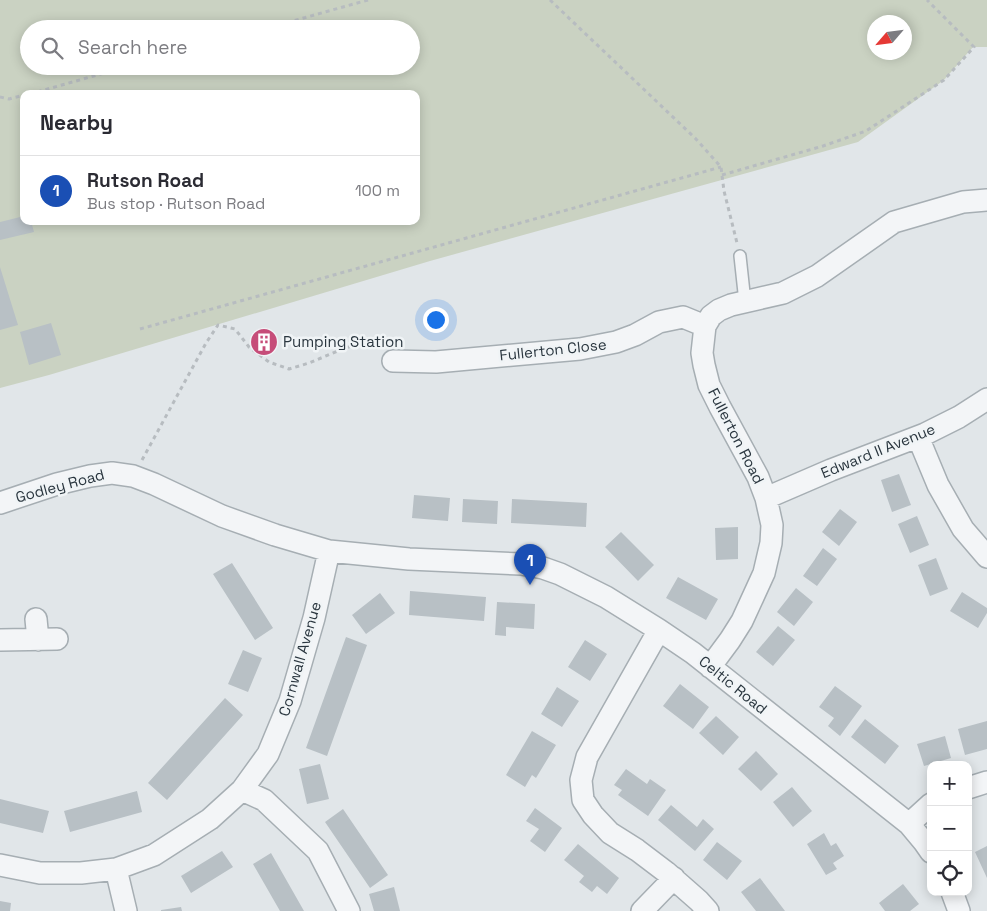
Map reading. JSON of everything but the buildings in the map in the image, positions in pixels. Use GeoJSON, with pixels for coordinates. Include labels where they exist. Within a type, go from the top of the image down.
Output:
{"type":"FeatureCollection","features":[{"type":"Feature","properties":{"kind":"street"},"geometry":{"type":"LineString","coordinates":[[705,326],[711,316],[719,310],[731,305],[783,293],[817,276],[894,222],[963,202],[987,200]]}},
{"type":"Feature","properties":{"kind":"street","name":"Fullerton Close"},"geometry":{"type":"LineString","coordinates":[[394,361],[436,362],[580,349],[616,342],[635,335],[659,322],[682,317],[705,326]]}},
{"type":"Feature","properties":{"kind":"street","name":"Fullerton Road"},"geometry":{"type":"LineString","coordinates":[[705,326],[702,353],[709,384],[758,476],[766,498],[772,524],[771,543],[764,573],[742,621],[710,667]]}},
{"type":"Feature","properties":{"kind":"street","name":"Edward II Avenue"},"geometry":{"type":"LineString","coordinates":[[766,498],[831,470],[918,437],[959,417],[987,398]]}},
{"type":"Feature","properties":{"kind":"street"},"geometry":{"type":"LineString","coordinates":[[918,437],[938,485],[963,529],[987,557]]}},
{"type":"Feature","properties":{"kind":"street","name":"Godley Road"},"geometry":{"type":"LineString","coordinates":[[0,503],[57,484],[90,476],[112,473],[133,476],[222,516],[275,535],[329,551]]}},
{"type":"Feature","properties":{"kind":"street","name":"Celtic Road"},"geometry":{"type":"LineString","coordinates":[[329,551],[409,559],[521,564],[543,568],[560,574],[606,597],[693,653],[909,824],[930,851]]}},
{"type":"Feature","properties":{"kind":"street","name":"Cornwall Avenue"},"geometry":{"type":"LineString","coordinates":[[0,865],[40,874],[81,873],[116,868],[154,855],[210,820],[242,790],[268,754],[290,701],[314,618],[329,551]]}},
{"type":"Feature","properties":{"kind":"street"},"geometry":{"type":"LineString","coordinates":[[0,640],[47,640],[36,619]]}},
{"type":"Feature","properties":{"kind":"street"},"geometry":{"type":"LineString","coordinates":[[659,630],[587,757],[581,780],[583,800],[593,815],[610,833],[637,850],[674,878],[700,901],[708,911]]}},
{"type":"Feature","properties":{"kind":"street"},"geometry":{"type":"LineString","coordinates":[[972,787],[987,782]]}},
{"type":"Feature","properties":{"kind":"street"},"geometry":{"type":"LineString","coordinates":[[242,790],[264,800],[318,851],[349,911]]}},
{"type":"Feature","properties":{"kind":"street"},"geometry":{"type":"LineString","coordinates":[[909,824],[929,806]]}},
{"type":"Feature","properties":{"kind":"street"},"geometry":{"type":"LineString","coordinates":[[116,868],[126,911]]}},
{"type":"Feature","properties":{"kind":"street"},"geometry":{"type":"LineString","coordinates":[[642,911],[674,878]]}},
{"type":"Feature","properties":{"kind":"street"},"geometry":{"type":"LineString","coordinates":[[953,896],[959,911]]}},
{"type":"Feature","properties":{"kind":"lane"},"geometry":{"type":"LineString","coordinates":[[740,256],[745,302]]}},
{"type":"Feature","properties":{"kind":"path"},"geometry":{"type":"LineString","coordinates":[[296,20],[368,0]]}},
{"type":"Feature","properties":{"kind":"path"},"geometry":{"type":"LineString","coordinates":[[550,0],[695,138],[721,167],[724,190],[740,256]]}},
{"type":"Feature","properties":{"kind":"path"},"geometry":{"type":"LineString","coordinates":[[722,175],[823,146],[866,131],[944,80],[974,47],[927,0]]}},
{"type":"Feature","properties":{"kind":"path"},"geometry":{"type":"LineString","coordinates":[[44,90],[97,75]]}},
{"type":"Feature","properties":{"kind":"path"},"geometry":{"type":"LineString","coordinates":[[0,97],[9,99],[20,96]]}},
{"type":"Feature","properties":{"kind":"path"},"geometry":{"type":"LineString","coordinates":[[140,329],[721,167]]}},
{"type":"Feature","properties":{"kind":"path"},"geometry":{"type":"LineString","coordinates":[[133,476],[206,343],[218,325],[235,330],[249,347],[269,362],[289,369],[345,348],[363,344],[381,347],[394,361]]}},
{"type":"Feature","properties":{"kind":"green space"},"geometry":{"type":"Polygon","coordinates":[[[0,0],[987,0],[987,47],[973,47],[944,80],[858,142],[430,261],[0,388],[0,0]]]}},
{"type":"Feature","properties":{"kind":"place","name":"Pumping Station"},"geometry":{"type":"Point","coordinates":[264,342]}},
{"type":"Feature","properties":{"kind":"place","name":"Rutson Road"},"geometry":{"type":"Point","coordinates":[530,585]}}]}
